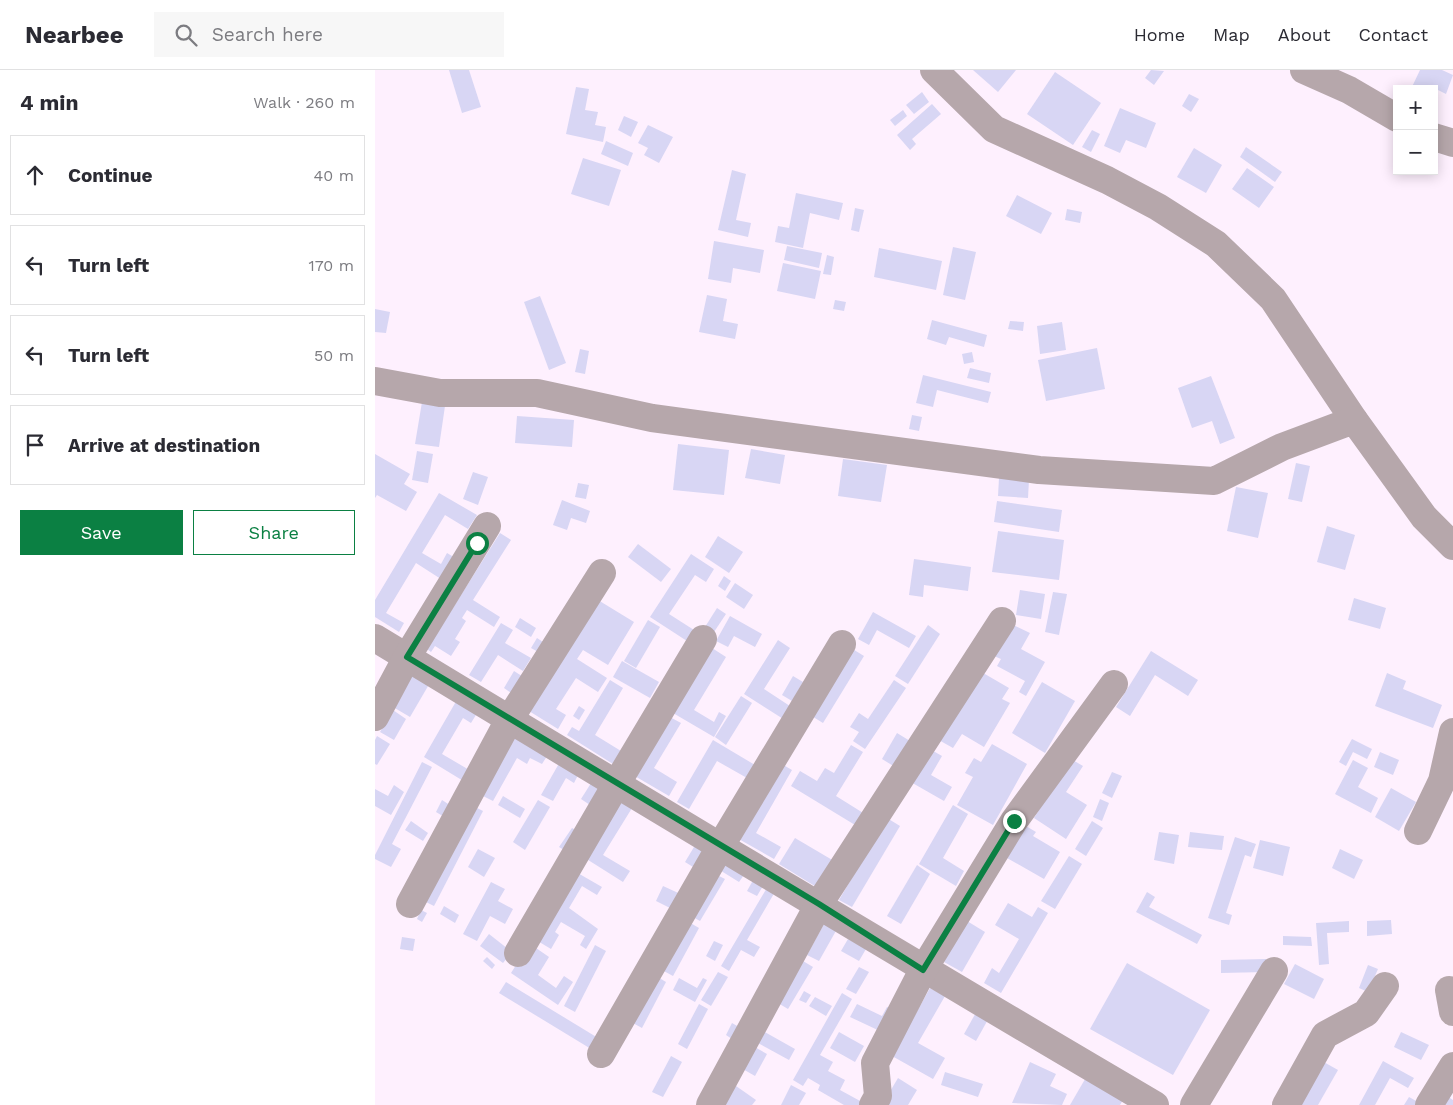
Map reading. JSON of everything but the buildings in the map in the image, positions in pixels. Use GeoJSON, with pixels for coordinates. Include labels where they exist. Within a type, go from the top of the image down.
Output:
{"type":"FeatureCollection","features":[{"type":"Feature","properties":{"kind":"street"},"geometry":{"type":"LineString","coordinates":[[934,70],[994,128],[1158,207],[1216,244],[1273,299],[1354,420],[1423,517],[1453,546]]}},
{"type":"Feature","properties":{"kind":"street"},"geometry":{"type":"LineString","coordinates":[[1304,70],[1349,90],[1393,116]]}},
{"type":"Feature","properties":{"kind":"street"},"geometry":{"type":"LineString","coordinates":[[1438,138],[1453,143]]}},
{"type":"Feature","properties":{"kind":"street"},"geometry":{"type":"LineString","coordinates":[[375,381],[439,393],[537,393],[652,418],[1039,470],[1214,481],[1282,446],[1354,420]]}},
{"type":"Feature","properties":{"kind":"street"},"geometry":{"type":"LineString","coordinates":[[375,718],[407,657],[487,526]]}},
{"type":"Feature","properties":{"kind":"street"},"geometry":{"type":"LineString","coordinates":[[410,904],[509,720],[602,573]]}},
{"type":"Feature","properties":{"kind":"street"},"geometry":{"type":"LineString","coordinates":[[710,1105],[819,904],[1002,622]]}},
{"type":"Feature","properties":{"kind":"street"},"geometry":{"type":"LineString","coordinates":[[375,638],[720,847],[819,904],[923,970],[1155,1105]]}},
{"type":"Feature","properties":{"kind":"street"},"geometry":{"type":"LineString","coordinates":[[518,953],[703,640]]}},
{"type":"Feature","properties":{"kind":"street"},"geometry":{"type":"LineString","coordinates":[[601,1054],[720,847],[842,644]]}},
{"type":"Feature","properties":{"kind":"street"},"geometry":{"type":"LineString","coordinates":[[873,1105],[878,1096],[875,1063],[923,970],[1014,821],[1114,684]]}},
{"type":"Feature","properties":{"kind":"street"},"geometry":{"type":"LineString","coordinates":[[1418,831],[1442,780],[1453,732]]}},
{"type":"Feature","properties":{"kind":"street"},"geometry":{"type":"LineString","coordinates":[[1194,1105],[1274,971]]}},
{"type":"Feature","properties":{"kind":"street"},"geometry":{"type":"LineString","coordinates":[[1286,1105],[1325,1035],[1366,1013],[1385,986]]}},
{"type":"Feature","properties":{"kind":"street"},"geometry":{"type":"LineString","coordinates":[[1429,1105],[1450,1079]]}},
{"type":"Feature","properties":{"kind":"route"},"geometry":{"type":"LineString","coordinates":[[477,543],[407,657],[720,847],[819,904],[923,970],[1014,821]]}}]}
